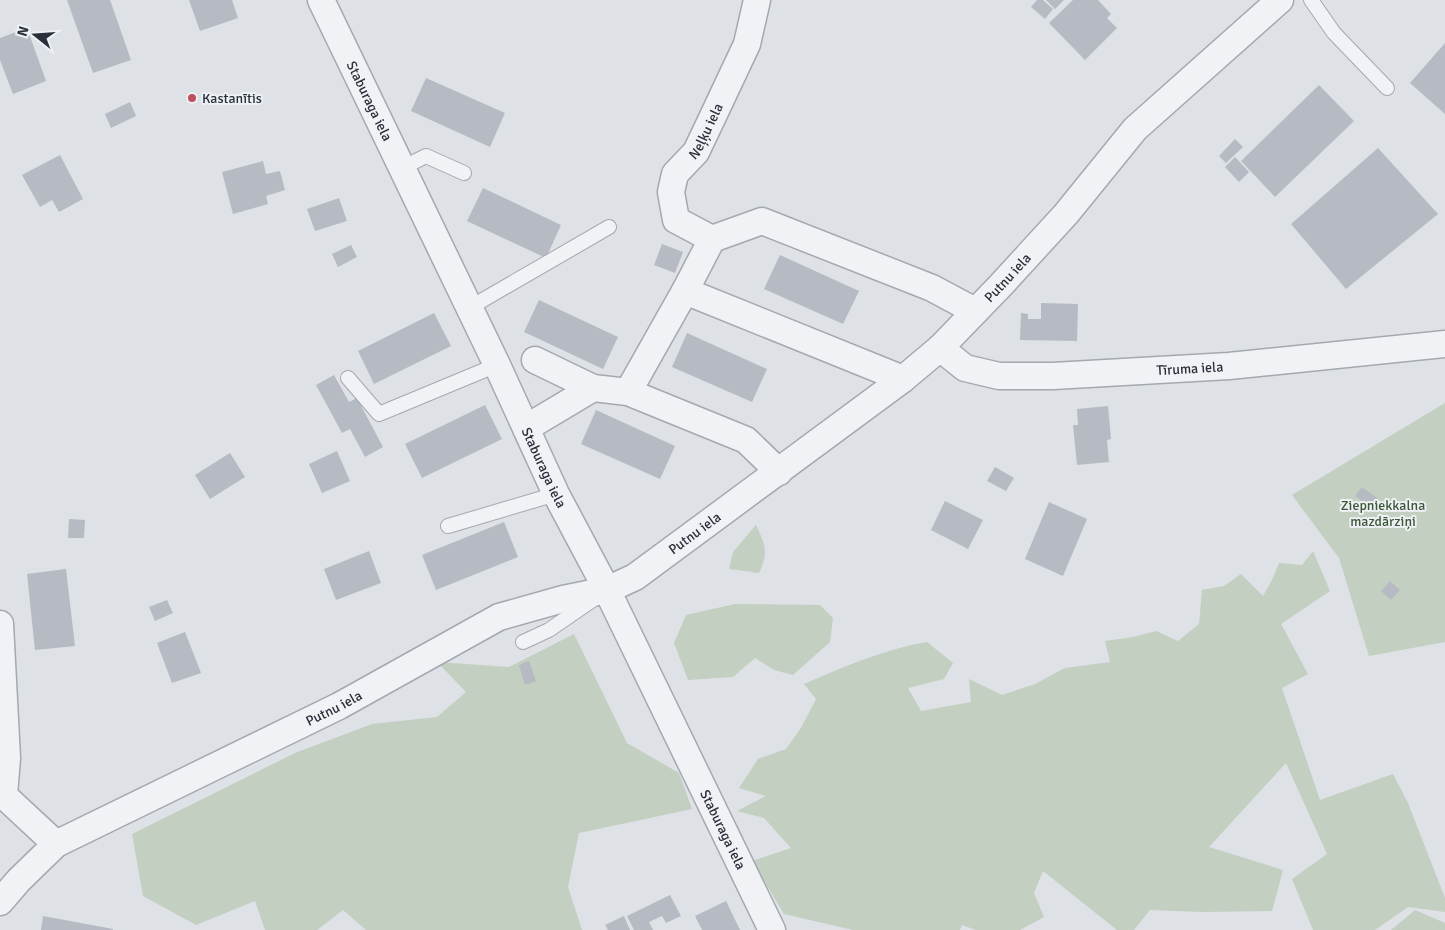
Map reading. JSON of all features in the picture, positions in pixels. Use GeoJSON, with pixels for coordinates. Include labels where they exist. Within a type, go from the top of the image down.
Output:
{"type":"FeatureCollection","features":[{"type":"Feature","properties":{"kind":"street","name":"Staburaga iela"},"geometry":{"type":"LineString","coordinates":[[322,0],[556,494],[607,590],[772,930]]}},
{"type":"Feature","properties":{"kind":"street","name":"Neļķu iela"},"geometry":{"type":"LineString","coordinates":[[712,239],[676,220],[671,192],[675,174],[696,152],[747,44],[757,0]]}},
{"type":"Feature","properties":{"kind":"street","name":"Putnu iela"},"geometry":{"type":"LineString","coordinates":[[0,902],[19,880],[56,844],[339,706],[499,617],[562,599],[607,590],[635,577],[903,379],[940,348],[1066,214],[1135,129],[1280,0]]}},
{"type":"Feature","properties":{"kind":"street"},"geometry":{"type":"LineString","coordinates":[[628,392],[712,239],[762,221],[932,288],[975,311]]}},
{"type":"Feature","properties":{"kind":"street"},"geometry":{"type":"LineString","coordinates":[[685,291],[903,379]]}},
{"type":"Feature","properties":{"kind":"street","name":"Tīruma iela"},"geometry":{"type":"LineString","coordinates":[[940,348],[965,368],[999,376],[1053,376],[1229,366],[1445,344]]}},
{"type":"Feature","properties":{"kind":"street"},"geometry":{"type":"LineString","coordinates":[[535,360],[593,388],[628,392],[746,440],[779,472]]}},
{"type":"Feature","properties":{"kind":"street"},"geometry":{"type":"LineString","coordinates":[[526,428],[593,388]]}},
{"type":"Feature","properties":{"kind":"street"},"geometry":{"type":"LineString","coordinates":[[0,624],[7,758],[2,794],[56,844]]}},
{"type":"Feature","properties":{"kind":"lane"},"geometry":{"type":"LineString","coordinates":[[1311,0],[1334,33],[1387,88]]}},
{"type":"Feature","properties":{"kind":"lane"},"geometry":{"type":"LineString","coordinates":[[402,168],[426,156],[464,173]]}},
{"type":"Feature","properties":{"kind":"lane"},"geometry":{"type":"LineString","coordinates":[[468,308],[610,227]]}},
{"type":"Feature","properties":{"kind":"lane"},"geometry":{"type":"LineString","coordinates":[[348,378],[379,414],[496,365]]}},
{"type":"Feature","properties":{"kind":"lane"},"geometry":{"type":"LineString","coordinates":[[448,526],[556,494]]}},
{"type":"Feature","properties":{"kind":"lane"},"geometry":{"type":"LineString","coordinates":[[523,642],[549,630],[607,590]]}},
{"type":"Feature","properties":{"kind":"green space","name":"Ziepniekkalna mazdārziņi"},"geometry":{"type":"Polygon","coordinates":[[[1445,403],[1445,642],[1369,656],[1339,558],[1292,495],[1445,403]]]}},
{"type":"Feature","properties":{"kind":"green space"},"geometry":{"type":"Polygon","coordinates":[[[756,525],[765,548],[764,559],[759,573],[729,569],[733,552],[756,525]]]}},
{"type":"Feature","properties":{"kind":"green space"},"geometry":{"type":"Polygon","coordinates":[[[1313,551],[1330,591],[1281,624],[1308,674],[1282,688],[1320,800],[1393,774],[1408,803],[1445,898],[1445,912],[1408,907],[1375,930],[1313,930],[1292,879],[1327,854],[1286,763],[1209,847],[1283,870],[1272,911],[1202,912],[1150,910],[1134,930],[1117,930],[1043,871],[1034,893],[1044,917],[1020,930],[976,930],[962,925],[960,930],[853,930],[784,914],[752,861],[791,848],[764,818],[737,811],[766,796],[739,788],[758,759],[786,749],[801,728],[816,699],[804,684],[880,654],[927,642],[953,663],[944,679],[908,688],[921,711],[971,702],[969,679],[1002,695],[1035,684],[1065,668],[1110,662],[1105,641],[1156,631],[1178,641],[1199,624],[1202,590],[1224,586],[1241,574],[1263,596],[1279,563],[1302,565],[1313,551]]]}},
{"type":"Feature","properties":{"kind":"green space"},"geometry":{"type":"Polygon","coordinates":[[[735,604],[820,605],[833,618],[830,642],[793,675],[774,670],[755,658],[733,677],[688,680],[674,643],[686,615],[735,604]]]}},
{"type":"Feature","properties":{"kind":"green space"},"geometry":{"type":"Polygon","coordinates":[[[574,634],[627,743],[679,773],[692,809],[579,833],[568,887],[582,930],[366,930],[343,910],[317,930],[265,930],[255,901],[196,925],[143,896],[132,834],[295,753],[372,724],[437,717],[466,692],[437,662],[509,667],[574,634]]]}},
{"type":"Feature","properties":{"kind":"green space"},"geometry":{"type":"Polygon","coordinates":[[[1415,910],[1445,923],[1445,930],[1391,930],[1415,910]]]}},
{"type":"Feature","properties":{"kind":"building"},"geometry":{"type":"Polygon","coordinates":[[[67,0],[110,0],[131,60],[93,73],[67,0]]]}},
{"type":"Feature","properties":{"kind":"building"},"geometry":{"type":"Polygon","coordinates":[[[189,0],[232,0],[238,18],[200,31],[189,0]]]}},
{"type":"Feature","properties":{"kind":"building"},"geometry":{"type":"Polygon","coordinates":[[[1037,0],[1043,0],[1053,9],[1045,19],[1031,7],[1037,0]]]}},
{"type":"Feature","properties":{"kind":"building"},"geometry":{"type":"Polygon","coordinates":[[[1046,0],[1064,0],[1055,9],[1046,0]]]}},
{"type":"Feature","properties":{"kind":"building"},"geometry":{"type":"Polygon","coordinates":[[[1073,0],[1098,0],[1111,14],[1107,18],[1117,28],[1085,60],[1049,23],[1073,0]]]}},
{"type":"Feature","properties":{"kind":"building"},"geometry":{"type":"Polygon","coordinates":[[[27,28],[46,81],[13,94],[0,60],[0,38],[27,28]]]}},
{"type":"Feature","properties":{"kind":"building"},"geometry":{"type":"Polygon","coordinates":[[[1445,43],[1445,114],[1410,83],[1445,43]]]}},
{"type":"Feature","properties":{"kind":"building"},"geometry":{"type":"Polygon","coordinates":[[[426,78],[505,113],[490,147],[411,111],[426,78]]]}},
{"type":"Feature","properties":{"kind":"building"},"geometry":{"type":"Polygon","coordinates":[[[1319,85],[1354,121],[1275,197],[1241,161],[1319,85]]]}},
{"type":"Feature","properties":{"kind":"building"},"geometry":{"type":"Polygon","coordinates":[[[130,102],[136,116],[111,128],[105,114],[130,102]]]}},
{"type":"Feature","properties":{"kind":"building"},"geometry":{"type":"Polygon","coordinates":[[[1235,139],[1243,147],[1226,163],[1219,156],[1235,139]]]}},
{"type":"Feature","properties":{"kind":"building"},"geometry":{"type":"Polygon","coordinates":[[[1378,148],[1438,214],[1346,289],[1291,224],[1378,148]]]}},
{"type":"Feature","properties":{"kind":"building"},"geometry":{"type":"Polygon","coordinates":[[[60,155],[83,199],[59,212],[52,200],[40,207],[22,175],[60,155]]]}},
{"type":"Feature","properties":{"kind":"building"},"geometry":{"type":"Polygon","coordinates":[[[1235,157],[1249,172],[1239,182],[1225,167],[1235,157]]]}},
{"type":"Feature","properties":{"kind":"building"},"geometry":{"type":"Polygon","coordinates":[[[263,161],[266,174],[280,171],[285,190],[266,196],[268,204],[233,214],[222,172],[263,161]]]}},
{"type":"Feature","properties":{"kind":"building"},"geometry":{"type":"Polygon","coordinates":[[[483,188],[561,225],[546,258],[467,221],[483,188]]]}},
{"type":"Feature","properties":{"kind":"building"},"geometry":{"type":"Polygon","coordinates":[[[339,198],[347,221],[315,231],[307,209],[339,198]]]}},
{"type":"Feature","properties":{"kind":"building"},"geometry":{"type":"Polygon","coordinates":[[[662,244],[683,252],[675,273],[654,265],[662,244]]]}},
{"type":"Feature","properties":{"kind":"building"},"geometry":{"type":"Polygon","coordinates":[[[351,245],[357,257],[338,267],[332,254],[351,245]]]}},
{"type":"Feature","properties":{"kind":"building"},"geometry":{"type":"Polygon","coordinates":[[[780,255],[859,291],[843,324],[764,289],[780,255]]]}},
{"type":"Feature","properties":{"kind":"building"},"geometry":{"type":"Polygon","coordinates":[[[539,300],[618,337],[603,369],[524,332],[539,300]]]}},
{"type":"Feature","properties":{"kind":"building"},"geometry":{"type":"Polygon","coordinates":[[[1041,303],[1078,304],[1077,341],[1020,340],[1021,313],[1028,314],[1028,319],[1041,319],[1041,303]]]}},
{"type":"Feature","properties":{"kind":"building"},"geometry":{"type":"Polygon","coordinates":[[[434,313],[451,346],[374,384],[358,351],[434,313]]]}},
{"type":"Feature","properties":{"kind":"building"},"geometry":{"type":"Polygon","coordinates":[[[687,333],[767,369],[752,402],[672,367],[687,333]]]}},
{"type":"Feature","properties":{"kind":"building"},"geometry":{"type":"Polygon","coordinates":[[[334,375],[349,402],[357,398],[383,447],[365,457],[350,429],[342,433],[316,385],[334,375]]]}},
{"type":"Feature","properties":{"kind":"building"},"geometry":{"type":"Polygon","coordinates":[[[485,405],[502,439],[422,478],[405,444],[485,405]]]}},
{"type":"Feature","properties":{"kind":"building"},"geometry":{"type":"Polygon","coordinates":[[[1108,406],[1111,439],[1107,440],[1109,462],[1077,465],[1073,425],[1078,425],[1077,409],[1108,406]]]}},
{"type":"Feature","properties":{"kind":"building"},"geometry":{"type":"Polygon","coordinates":[[[596,410],[675,446],[660,479],[581,444],[596,410]]]}},
{"type":"Feature","properties":{"kind":"building"},"geometry":{"type":"Polygon","coordinates":[[[337,451],[350,481],[322,493],[309,464],[337,451]]]}},
{"type":"Feature","properties":{"kind":"building"},"geometry":{"type":"Polygon","coordinates":[[[230,453],[245,477],[210,499],[195,475],[230,453]]]}},
{"type":"Feature","properties":{"kind":"building"},"geometry":{"type":"Polygon","coordinates":[[[995,467],[1014,478],[1006,491],[987,481],[995,467]]]}},
{"type":"Feature","properties":{"kind":"building"},"geometry":{"type":"Polygon","coordinates":[[[1362,487],[1377,498],[1370,507],[1355,496],[1362,487]]]}},
{"type":"Feature","properties":{"kind":"building"},"geometry":{"type":"Polygon","coordinates":[[[945,501],[983,520],[968,549],[931,530],[945,501]]]}},
{"type":"Feature","properties":{"kind":"building"},"geometry":{"type":"Polygon","coordinates":[[[1049,502],[1087,519],[1063,576],[1025,559],[1049,502]]]}},
{"type":"Feature","properties":{"kind":"building"},"geometry":{"type":"Polygon","coordinates":[[[69,519],[85,520],[84,538],[68,538],[69,519]]]}},
{"type":"Feature","properties":{"kind":"building"},"geometry":{"type":"Polygon","coordinates":[[[504,522],[518,557],[436,590],[422,555],[504,522]]]}},
{"type":"Feature","properties":{"kind":"building"},"geometry":{"type":"Polygon","coordinates":[[[369,551],[381,583],[336,600],[324,569],[369,551]]]}},
{"type":"Feature","properties":{"kind":"building"},"geometry":{"type":"Polygon","coordinates":[[[66,569],[75,646],[35,650],[27,574],[66,569]]]}},
{"type":"Feature","properties":{"kind":"building"},"geometry":{"type":"Polygon","coordinates":[[[1390,581],[1400,590],[1391,600],[1381,591],[1390,581]]]}},
{"type":"Feature","properties":{"kind":"building"},"geometry":{"type":"Polygon","coordinates":[[[167,600],[173,613],[155,621],[149,607],[167,600]]]}},
{"type":"Feature","properties":{"kind":"building"},"geometry":{"type":"Polygon","coordinates":[[[185,632],[201,673],[172,683],[157,643],[185,632]]]}},
{"type":"Feature","properties":{"kind":"building"},"geometry":{"type":"Polygon","coordinates":[[[529,661],[536,681],[525,685],[519,665],[529,661]]]}},
{"type":"Feature","properties":{"kind":"building"},"geometry":{"type":"Polygon","coordinates":[[[670,895],[681,916],[666,923],[662,916],[649,922],[653,930],[634,930],[627,916],[670,895]]]}},
{"type":"Feature","properties":{"kind":"building"},"geometry":{"type":"Polygon","coordinates":[[[726,901],[740,930],[702,930],[695,916],[726,901]]]}},
{"type":"Feature","properties":{"kind":"building"},"geometry":{"type":"Polygon","coordinates":[[[43,916],[113,929],[113,930],[41,930],[43,916]]]}},
{"type":"Feature","properties":{"kind":"building"},"geometry":{"type":"Polygon","coordinates":[[[624,916],[630,930],[608,930],[605,925],[624,916]]]}},
{"type":"Feature","properties":{"kind":"place","name":"Kastanītis"},"geometry":{"type":"Point","coordinates":[192,98]}}]}
